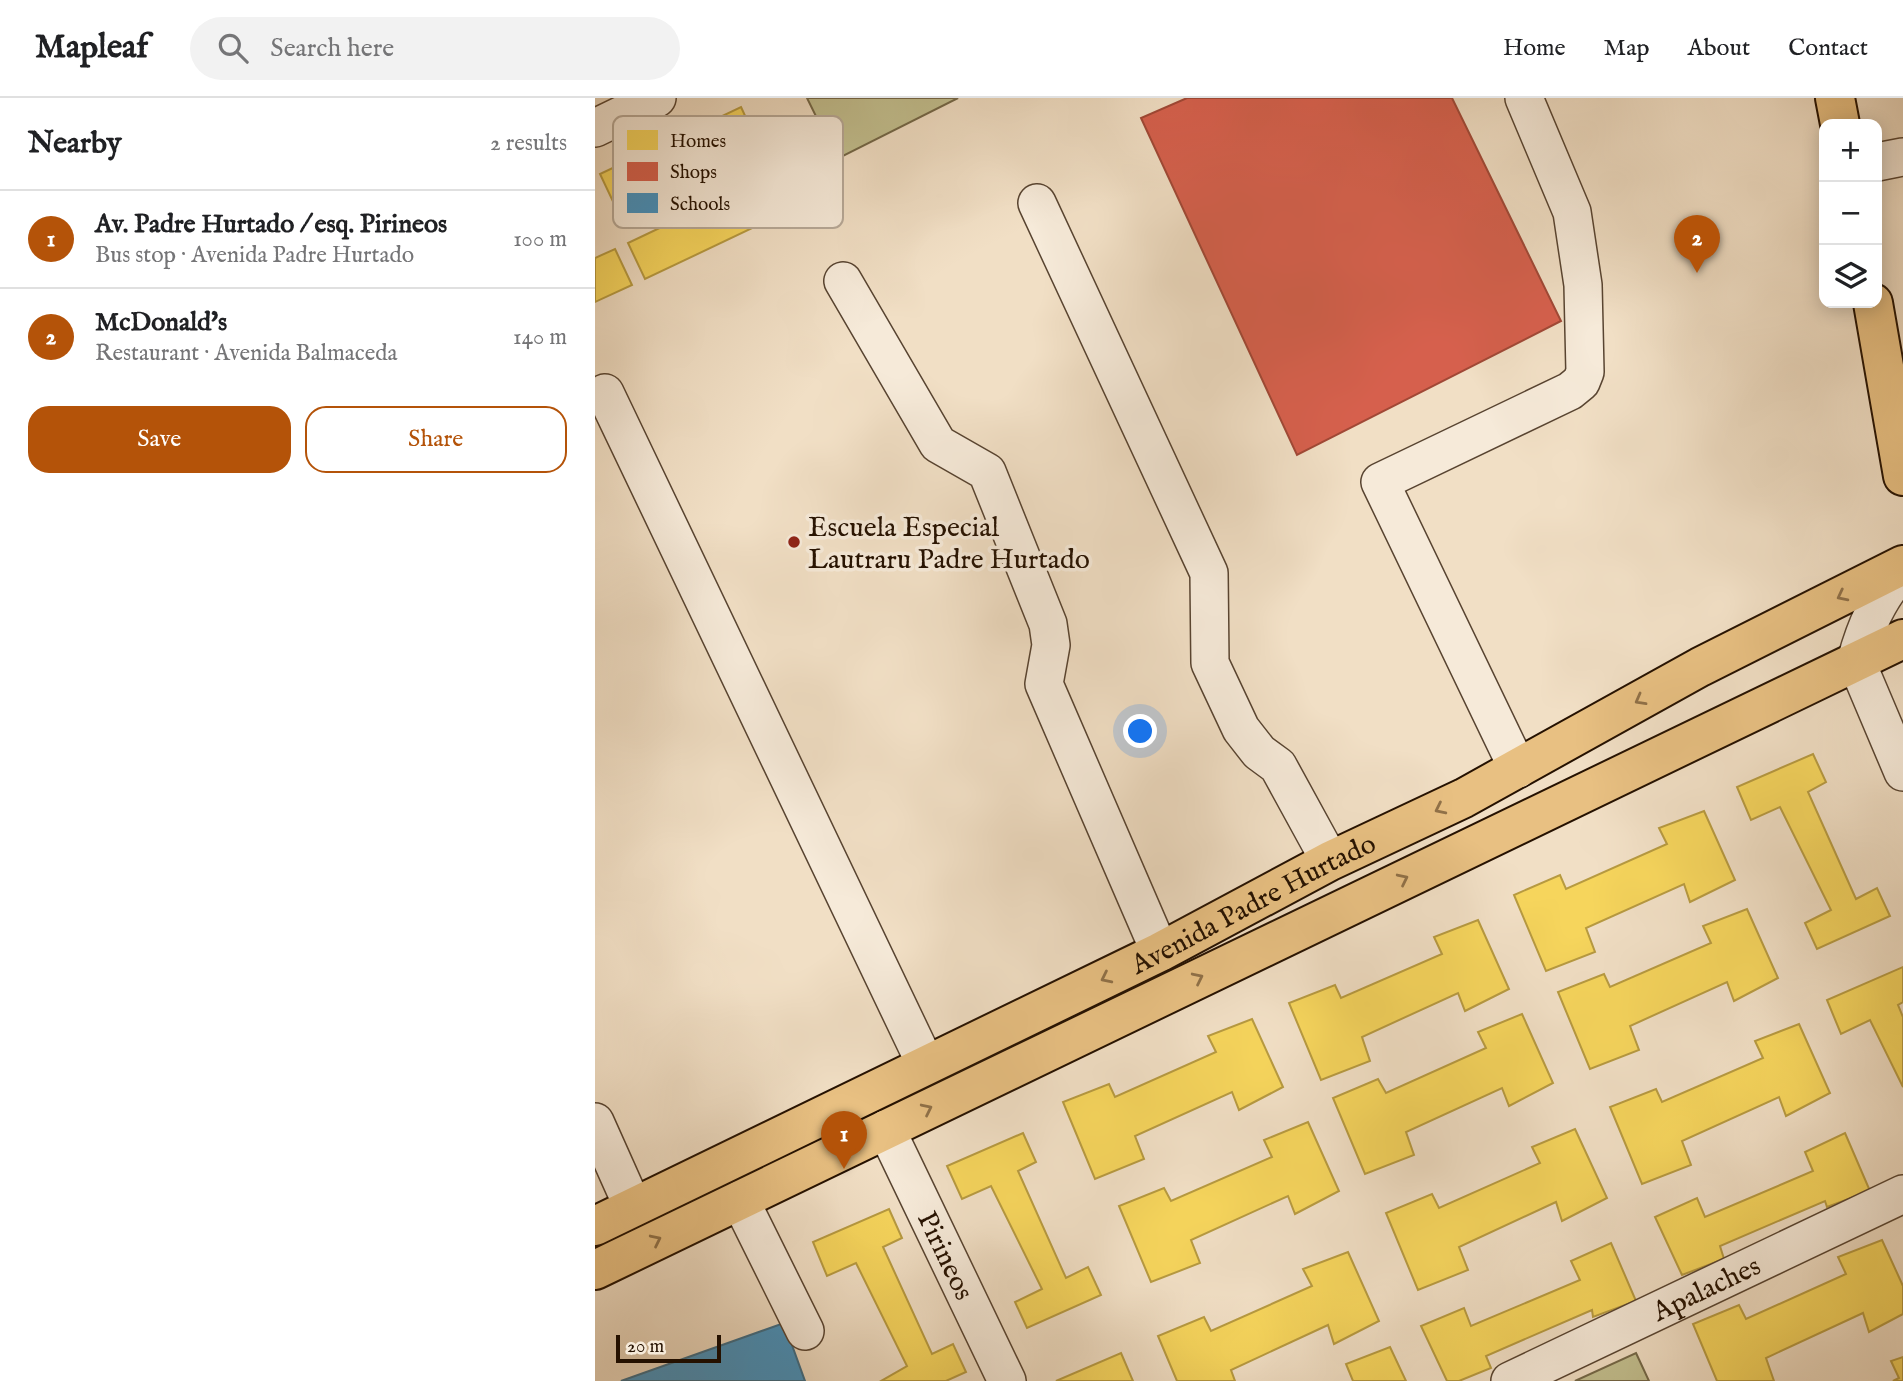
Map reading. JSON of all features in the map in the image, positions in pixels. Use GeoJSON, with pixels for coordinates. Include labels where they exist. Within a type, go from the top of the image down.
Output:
{"type":"FeatureCollection","features":[{"type":"Feature","properties":{"kind":"main road"},"geometry":{"type":"LineString","coordinates":[[1835,98],[1839,119]]}},
{"type":"Feature","properties":{"kind":"main road"},"geometry":{"type":"LineString","coordinates":[[1875,308],[1893,364],[1903,476]]}},
{"type":"Feature","properties":{"kind":"main road","name":"Avenida Padre Hurtado"},"geometry":{"type":"LineString","coordinates":[[595,1226],[1160,951],[1330,861],[1518,769],[1700,667],[1903,565]]}},
{"type":"Feature","properties":{"kind":"main road","name":"Avenida Padre Hurtado"},"geometry":{"type":"LineString","coordinates":[[595,1270],[1903,639]]}},
{"type":"Feature","properties":{"kind":"street"},"geometry":{"type":"LineString","coordinates":[[620,116],[657,98]]}},
{"type":"Feature","properties":{"kind":"street"},"geometry":{"type":"LineString","coordinates":[[1518,769],[1380,482],[1570,391],[1581,382],[1585,372],[1583,285],[1572,212],[1524,98]]}},
{"type":"Feature","properties":{"kind":"street"},"geometry":{"type":"LineString","coordinates":[[595,128],[613,119]]}},
{"type":"Feature","properties":{"kind":"street"},"geometry":{"type":"LineString","coordinates":[[1882,161],[1903,157]]}},
{"type":"Feature","properties":{"kind":"street"},"geometry":{"type":"LineString","coordinates":[[1037,203],[1209,573],[1210,663],[1241,729],[1259,752],[1278,766],[1330,861]]}},
{"type":"Feature","properties":{"kind":"street"},"geometry":{"type":"LineString","coordinates":[[843,281],[938,444],[987,472],[1048,624],[1051,645],[1044,684],[1160,951]]}},
{"type":"Feature","properties":{"kind":"street"},"geometry":{"type":"LineString","coordinates":[[605,393],[926,1065]]}},
{"type":"Feature","properties":{"kind":"street"},"geometry":{"type":"LineString","coordinates":[[1903,571],[1871,615],[1856,662],[1903,772]]}},
{"type":"Feature","properties":{"kind":"street"},"geometry":{"type":"LineString","coordinates":[[595,1122],[633,1208]]}},
{"type":"Feature","properties":{"kind":"street","name":"Pirineos"},"geometry":{"type":"LineString","coordinates":[[886,1129],[1007,1381]]}},
{"type":"Feature","properties":{"kind":"street","name":"Apalaches"},"geometry":{"type":"LineString","coordinates":[[1510,1381],[1903,1194]]}},
{"type":"Feature","properties":{"kind":"street"},"geometry":{"type":"LineString","coordinates":[[740,1200],[805,1331]]}},
{"type":"Feature","properties":{"kind":"shaded area"},"geometry":{"type":"Polygon","coordinates":[[[807,98],[958,98],[843,156],[843,116],[816,116],[807,98]]]}},
{"type":"Feature","properties":{"kind":"shaded area"},"geometry":{"type":"Polygon","coordinates":[[[1636,1353],[1649,1381],[1575,1381],[1636,1353]]]}},
{"type":"Feature","properties":{"kind":"building: Homes"},"geometry":{"type":"Polygon","coordinates":[[[741,107],[745,116],[722,116],[741,107]]]}},
{"type":"Feature","properties":{"kind":"building: Homes"},"geometry":{"type":"Polygon","coordinates":[[[613,168],[613,202],[600,174],[613,168]]]}},
{"type":"Feature","properties":{"kind":"building: Homes"},"geometry":{"type":"Polygon","coordinates":[[[660,228],[752,228],[645,279],[628,243],[660,228]]]}},
{"type":"Feature","properties":{"kind":"building: Homes"},"geometry":{"type":"Polygon","coordinates":[[[615,249],[632,285],[595,302],[595,258],[615,249]]]}},
{"type":"Feature","properties":{"kind":"building: Homes"},"geometry":{"type":"Polygon","coordinates":[[[1813,754],[1826,782],[1808,792],[1856,899],[1877,888],[1890,916],[1817,949],[1805,923],[1831,910],[1780,807],[1751,820],[1737,787],[1813,754]]]}},
{"type":"Feature","properties":{"kind":"building: Homes"},"geometry":{"type":"Polygon","coordinates":[[[1704,811],[1735,880],[1690,902],[1684,884],[1586,928],[1595,952],[1546,971],[1514,895],[1560,875],[1566,889],[1667,844],[1659,828],[1704,811]]]}},
{"type":"Feature","properties":{"kind":"building: Homes"},"geometry":{"type":"Polygon","coordinates":[[[1747,909],[1778,978],[1734,1001],[1727,982],[1630,1026],[1639,1050],[1590,1069],[1558,992],[1604,974],[1610,987],[1711,943],[1703,926],[1747,909]]]}},
{"type":"Feature","properties":{"kind":"building: Homes"},"geometry":{"type":"Polygon","coordinates":[[[1478,920],[1509,989],[1465,1011],[1458,993],[1362,1037],[1370,1061],[1321,1080],[1289,1003],[1335,985],[1341,998],[1442,954],[1434,937],[1478,920]]]}},
{"type":"Feature","properties":{"kind":"building: Homes"},"geometry":{"type":"Polygon","coordinates":[[[1903,967],[1903,1002],[1898,1005],[1903,1017],[1903,1087],[1870,1020],[1841,1034],[1827,1000],[1903,967]]]}},
{"type":"Feature","properties":{"kind":"building: Homes"},"geometry":{"type":"Polygon","coordinates":[[[1522,1014],[1553,1083],[1509,1106],[1502,1088],[1406,1132],[1414,1155],[1365,1174],[1333,1098],[1378,1079],[1386,1093],[1486,1048],[1478,1032],[1522,1014]]]}},
{"type":"Feature","properties":{"kind":"building: Homes"},"geometry":{"type":"Polygon","coordinates":[[[1252,1019],[1283,1087],[1239,1110],[1232,1092],[1135,1136],[1144,1159],[1095,1179],[1063,1102],[1109,1084],[1115,1097],[1216,1052],[1208,1036],[1252,1019]]]}},
{"type":"Feature","properties":{"kind":"building: Homes"},"geometry":{"type":"Polygon","coordinates":[[[1799,1024],[1830,1093],[1786,1116],[1779,1097],[1682,1141],[1691,1165],[1642,1184],[1610,1107],[1656,1089],[1662,1102],[1763,1058],[1755,1041],[1799,1024]]]}},
{"type":"Feature","properties":{"kind":"building: Homes"},"geometry":{"type":"Polygon","coordinates":[[[1308,1122],[1339,1191],[1295,1214],[1288,1196],[1191,1240],[1200,1263],[1151,1282],[1119,1206],[1164,1188],[1171,1201],[1272,1157],[1264,1140],[1308,1122]]]}},
{"type":"Feature","properties":{"kind":"building: Homes"},"geometry":{"type":"Polygon","coordinates":[[[1575,1129],[1607,1198],[1562,1221],[1556,1202],[1459,1247],[1468,1270],[1418,1290],[1386,1213],[1432,1194],[1439,1208],[1540,1163],[1532,1147],[1575,1129]]]}},
{"type":"Feature","properties":{"kind":"building: Homes"},"geometry":{"type":"Polygon","coordinates":[[[1023,1133],[1036,1162],[1018,1171],[1066,1278],[1088,1267],[1101,1295],[1027,1328],[1015,1302],[1042,1289],[991,1186],[962,1199],[947,1166],[1023,1133]]]}},
{"type":"Feature","properties":{"kind":"building: Homes"},"geometry":{"type":"Polygon","coordinates":[[[1845,1133],[1870,1191],[1827,1207],[1825,1201],[1720,1246],[1724,1259],[1682,1275],[1655,1217],[1697,1198],[1705,1217],[1813,1171],[1805,1152],[1845,1133]]]}},
{"type":"Feature","properties":{"kind":"building: Homes"},"geometry":{"type":"Polygon","coordinates":[[[889,1209],[902,1238],[883,1247],[932,1354],[953,1344],[966,1372],[946,1381],[881,1381],[907,1366],[856,1263],[827,1276],[813,1242],[889,1209]]]}},
{"type":"Feature","properties":{"kind":"building: Homes"},"geometry":{"type":"Polygon","coordinates":[[[1882,1240],[1903,1286],[1903,1314],[1869,1332],[1863,1313],[1766,1358],[1774,1381],[1717,1381],[1693,1324],[1739,1305],[1746,1319],[1846,1274],[1838,1257],[1882,1240]]]}},
{"type":"Feature","properties":{"kind":"building: Homes"},"geometry":{"type":"Polygon","coordinates":[[[1611,1243],[1636,1301],[1593,1317],[1592,1310],[1486,1356],[1491,1368],[1459,1381],[1447,1381],[1421,1326],[1464,1308],[1471,1326],[1580,1280],[1571,1261],[1611,1243]]]}},
{"type":"Feature","properties":{"kind":"building: Homes"},"geometry":{"type":"Polygon","coordinates":[[[1348,1252],[1379,1321],[1334,1344],[1328,1325],[1231,1370],[1235,1381],[1177,1381],[1158,1336],[1204,1317],[1211,1331],[1312,1286],[1303,1269],[1348,1252]]]}},
{"type":"Feature","properties":{"kind":"building: Homes"},"geometry":{"type":"Polygon","coordinates":[[[1390,1347],[1406,1381],[1353,1381],[1346,1364],[1390,1347]]]}},
{"type":"Feature","properties":{"kind":"building: Homes"},"geometry":{"type":"Polygon","coordinates":[[[1121,1353],[1133,1381],[1056,1381],[1121,1353]]]}},
{"type":"Feature","properties":{"kind":"building: Homes"},"geometry":{"type":"Polygon","coordinates":[[[1903,1357],[1903,1381],[1893,1381],[1899,1378],[1891,1361],[1903,1357]]]}},
{"type":"Feature","properties":{"kind":"building: Shops"},"geometry":{"type":"Polygon","coordinates":[[[1187,98],[1452,98],[1561,321],[1297,455],[1141,118],[1187,98]]]}},
{"type":"Feature","properties":{"kind":"building: Schools"},"geometry":{"type":"Polygon","coordinates":[[[784,1323],[805,1381],[621,1381],[784,1323]]]}},
{"type":"Feature","properties":{"kind":"place","name":"McDonald's"},"geometry":{"type":"Point","coordinates":[1697,273]}},
{"type":"Feature","properties":{"kind":"place","name":"Escuela Especial Lautraru Padre Hurtado"},"geometry":{"type":"Point","coordinates":[794,542]}},
{"type":"Feature","properties":{"kind":"place","name":"Av. Padre Hurtado / esq. Pirineos"},"geometry":{"type":"Point","coordinates":[844,1169]}}]}
